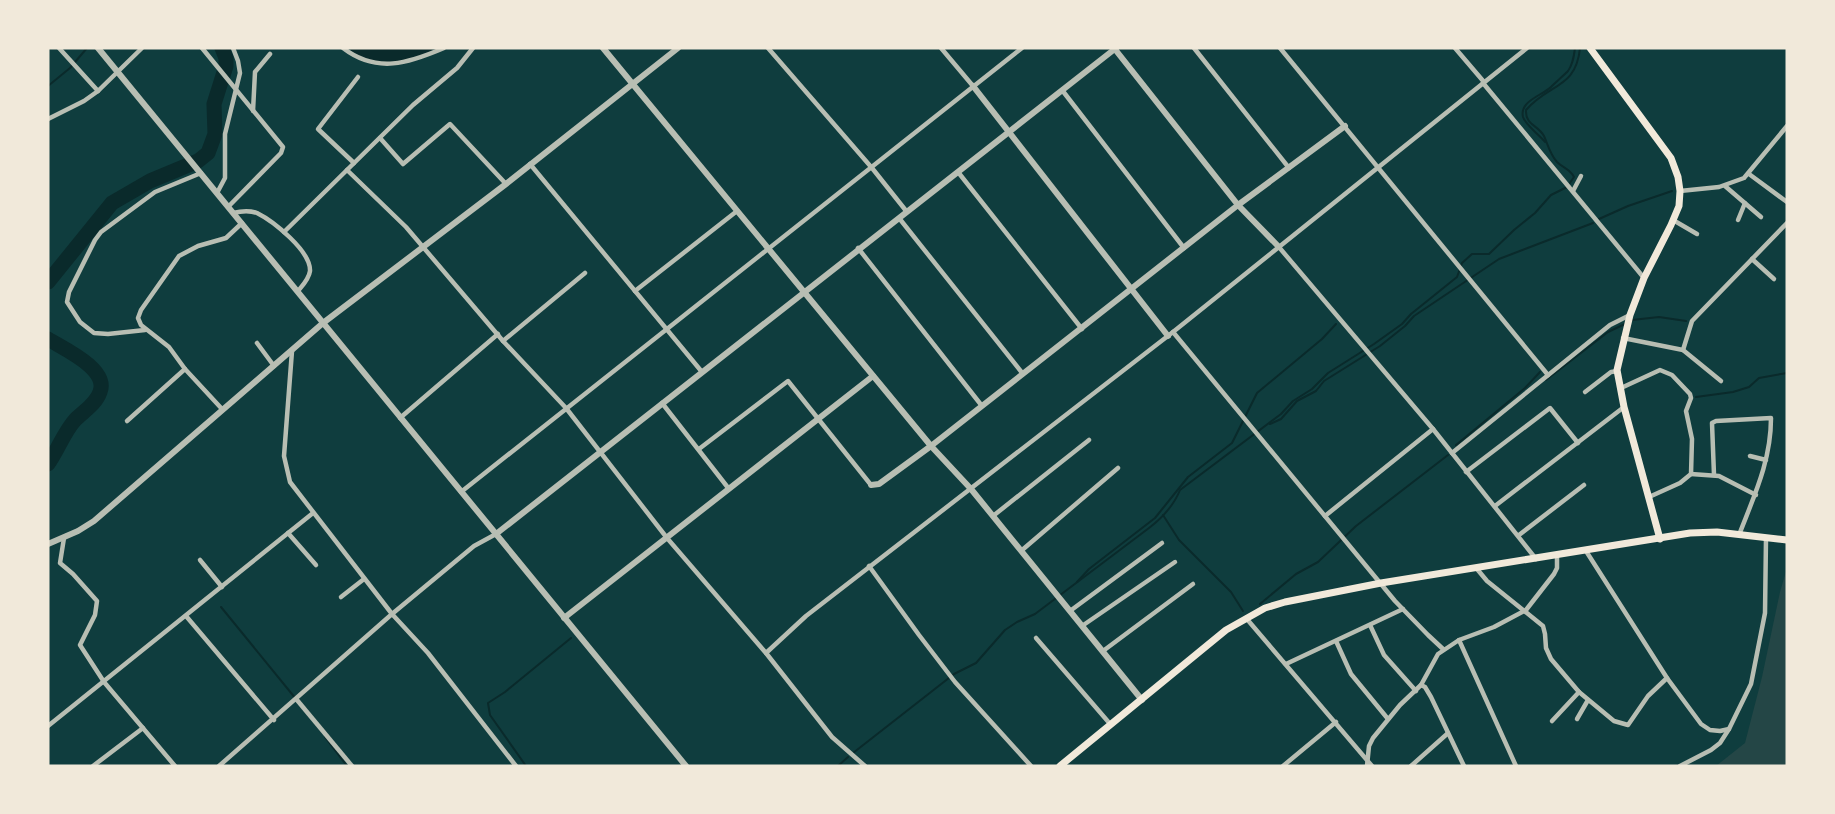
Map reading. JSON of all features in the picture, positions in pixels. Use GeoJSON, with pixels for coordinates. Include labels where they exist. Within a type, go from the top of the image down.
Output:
{"type":"FeatureCollection","features":[{"type":"Feature","properties":{"kind":"main road"},"geometry":{"type":"LineString","coordinates":[[1590,48],[1673,161],[1680,191],[1679,206],[1644,278],[1630,315],[1623,338],[1618,371],[1624,407],[1660,539]]}},
{"type":"Feature","properties":{"kind":"main road"},"geometry":{"type":"LineString","coordinates":[[1060,766],[1226,630],[1265,608],[1381,583],[1707,532],[1787,540]]}},
{"type":"Feature","properties":{"kind":"street"},"geometry":{"type":"LineString","coordinates":[[59,48],[98,91]]}},
{"type":"Feature","properties":{"kind":"street"},"geometry":{"type":"LineString","coordinates":[[98,48],[686,766]]}},
{"type":"Feature","properties":{"kind":"street"},"geometry":{"type":"LineString","coordinates":[[48,119],[84,101],[98,91],[142,48]]}},
{"type":"Feature","properties":{"kind":"street"},"geometry":{"type":"LineString","coordinates":[[217,193],[225,178],[225,134],[240,73],[233,48]]}},
{"type":"Feature","properties":{"kind":"street"},"geometry":{"type":"LineString","coordinates":[[343,48],[360,59],[378,64],[393,64],[427,56],[444,48]]}},
{"type":"Feature","properties":{"kind":"street"},"geometry":{"type":"LineString","coordinates":[[284,232],[413,105],[458,68],[473,48]]}},
{"type":"Feature","properties":{"kind":"street"},"geometry":{"type":"LineString","coordinates":[[603,48],[931,446],[971,489],[1142,700]]}},
{"type":"Feature","properties":{"kind":"street"},"geometry":{"type":"LineString","coordinates":[[48,544],[94,521],[323,324],[678,48]]}},
{"type":"Feature","properties":{"kind":"street"},"geometry":{"type":"LineString","coordinates":[[768,48],[907,212]]}},
{"type":"Feature","properties":{"kind":"street"},"geometry":{"type":"LineString","coordinates":[[941,48],[1010,132],[1132,289],[1403,609],[1443,649]]}},
{"type":"Feature","properties":{"kind":"street"},"geometry":{"type":"LineString","coordinates":[[461,492],[1022,48]]}},
{"type":"Feature","properties":{"kind":"street"},"geometry":{"type":"LineString","coordinates":[[219,766],[297,700],[392,614],[474,546],[496,534],[1115,48],[1238,205],[1278,246],[1433,429],[1536,559]]}},
{"type":"Feature","properties":{"kind":"street"},"geometry":{"type":"LineString","coordinates":[[1194,48],[1289,168]]}},
{"type":"Feature","properties":{"kind":"street"},"geometry":{"type":"LineString","coordinates":[[1280,48],[1548,375]]}},
{"type":"Feature","properties":{"kind":"street"},"geometry":{"type":"LineString","coordinates":[[1455,48],[1644,278]]}},
{"type":"Feature","properties":{"kind":"street"},"geometry":{"type":"LineString","coordinates":[[766,653],[806,616],[1170,334],[1527,48]]}},
{"type":"Feature","properties":{"kind":"street"},"geometry":{"type":"LineString","coordinates":[[203,49],[278,139],[283,150],[231,210]]}},
{"type":"Feature","properties":{"kind":"street"},"geometry":{"type":"LineString","coordinates":[[253,111],[255,72],[270,54]]}},
{"type":"Feature","properties":{"kind":"street"},"geometry":{"type":"LineString","coordinates":[[354,163],[318,129],[358,77]]}},
{"type":"Feature","properties":{"kind":"street"},"geometry":{"type":"LineString","coordinates":[[1062,90],[1184,248]]}},
{"type":"Feature","properties":{"kind":"street"},"geometry":{"type":"LineString","coordinates":[[380,138],[403,164],[450,124],[506,184]]}},
{"type":"Feature","properties":{"kind":"street"},"geometry":{"type":"LineString","coordinates":[[699,448],[788,381],[871,485],[879,484],[931,446],[1238,205],[1345,126]]}},
{"type":"Feature","properties":{"kind":"street"},"geometry":{"type":"LineString","coordinates":[[1680,191],[1725,186],[1738,181],[1749,174],[1787,126]]}},
{"type":"Feature","properties":{"kind":"street"},"geometry":{"type":"LineString","coordinates":[[530,164],[702,372]]}},
{"type":"Feature","properties":{"kind":"street"},"geometry":{"type":"LineString","coordinates":[[347,170],[406,227],[503,341],[566,408],[667,538],[766,653],[832,737],[865,766]]}},
{"type":"Feature","properties":{"kind":"street"},"geometry":{"type":"LineString","coordinates":[[145,330],[108,334],[94,333],[69,308],[67,297],[101,232],[155,192],[200,172]]}},
{"type":"Feature","properties":{"kind":"street"},"geometry":{"type":"LineString","coordinates":[[958,172],[1082,328]]}},
{"type":"Feature","properties":{"kind":"street"},"geometry":{"type":"LineString","coordinates":[[1749,174],[1787,202]]}},
{"type":"Feature","properties":{"kind":"street"},"geometry":{"type":"LineString","coordinates":[[1573,190],[1581,176]]}},
{"type":"Feature","properties":{"kind":"street"},"geometry":{"type":"LineString","coordinates":[[1725,186],[1761,217]]}},
{"type":"Feature","properties":{"kind":"street"},"geometry":{"type":"LineString","coordinates":[[1738,220],[1745,203]]}},
{"type":"Feature","properties":{"kind":"street"},"geometry":{"type":"LineString","coordinates":[[231,210],[256,213],[284,232],[299,249],[308,261],[309,267],[305,283],[298,291]]}},
{"type":"Feature","properties":{"kind":"street"},"geometry":{"type":"LineString","coordinates":[[635,291],[737,211]]}},
{"type":"Feature","properties":{"kind":"street"},"geometry":{"type":"LineString","coordinates":[[899,218],[1023,374]]}},
{"type":"Feature","properties":{"kind":"street"},"geometry":{"type":"LineString","coordinates":[[1673,220],[1697,234]]}},
{"type":"Feature","properties":{"kind":"street"},"geometry":{"type":"LineString","coordinates":[[222,409],[185,369],[169,347],[145,330],[139,322],[139,314],[174,261],[187,250],[226,238],[242,223]]}},
{"type":"Feature","properties":{"kind":"street"},"geometry":{"type":"LineString","coordinates":[[1683,350],[1692,321],[1787,223]]}},
{"type":"Feature","properties":{"kind":"street"},"geometry":{"type":"LineString","coordinates":[[858,248],[982,406]]}},
{"type":"Feature","properties":{"kind":"street"},"geometry":{"type":"LineString","coordinates":[[1752,259],[1774,279]]}},
{"type":"Feature","properties":{"kind":"street"},"geometry":{"type":"LineString","coordinates":[[503,341],[585,273]]}},
{"type":"Feature","properties":{"kind":"street"},"geometry":{"type":"LineString","coordinates":[[1452,453],[1610,325],[1630,315]]}},
{"type":"Feature","properties":{"kind":"street"},"geometry":{"type":"LineString","coordinates":[[400,418],[498,334]]}},
{"type":"Feature","properties":{"kind":"street"},"geometry":{"type":"LineString","coordinates":[[1623,338],[1683,350],[1721,381]]}},
{"type":"Feature","properties":{"kind":"street"},"geometry":{"type":"LineString","coordinates":[[257,343],[274,366]]}},
{"type":"Feature","properties":{"kind":"street"},"geometry":{"type":"LineString","coordinates":[[292,351],[284,456],[290,482],[364,579],[428,653],[516,766]]}},
{"type":"Feature","properties":{"kind":"street"},"geometry":{"type":"LineString","coordinates":[[126,421],[185,369]]}},
{"type":"Feature","properties":{"kind":"street"},"geometry":{"type":"LineString","coordinates":[[1621,388],[1660,370],[1672,375],[1689,391],[1691,398],[1686,411],[1692,439],[1691,474]]}},
{"type":"Feature","properties":{"kind":"street"},"geometry":{"type":"LineString","coordinates":[[1584,392],[1611,372],[1618,371]]}},
{"type":"Feature","properties":{"kind":"street"},"geometry":{"type":"LineString","coordinates":[[564,618],[873,376]]}},
{"type":"Feature","properties":{"kind":"street"},"geometry":{"type":"LineString","coordinates":[[662,403],[729,489]]}},
{"type":"Feature","properties":{"kind":"street"},"geometry":{"type":"LineString","coordinates":[[1495,506],[1624,407]]}},
{"type":"Feature","properties":{"kind":"street"},"geometry":{"type":"LineString","coordinates":[[1466,472],[1550,408],[1578,442]]}},
{"type":"Feature","properties":{"kind":"street"},"geometry":{"type":"LineString","coordinates":[[1714,475],[1711,425],[1714,421],[1771,418],[1766,460],[1756,495],[1739,534]]}},
{"type":"Feature","properties":{"kind":"street"},"geometry":{"type":"LineString","coordinates":[[1325,516],[1433,429]]}},
{"type":"Feature","properties":{"kind":"street"},"geometry":{"type":"LineString","coordinates":[[993,516],[1089,440]]}},
{"type":"Feature","properties":{"kind":"street"},"geometry":{"type":"LineString","coordinates":[[1750,456],[1766,460]]}},
{"type":"Feature","properties":{"kind":"street"},"geometry":{"type":"LineString","coordinates":[[1021,551],[1118,468]]}},
{"type":"Feature","properties":{"kind":"street"},"geometry":{"type":"LineString","coordinates":[[1648,497],[1680,483],[1691,474],[1714,475],[1756,495]]}},
{"type":"Feature","properties":{"kind":"street"},"geometry":{"type":"LineString","coordinates":[[1519,535],[1584,485]]}},
{"type":"Feature","properties":{"kind":"street"},"geometry":{"type":"LineString","coordinates":[[48,726],[313,513]]}},
{"type":"Feature","properties":{"kind":"street"},"geometry":{"type":"LineString","coordinates":[[288,533],[316,565]]}},
{"type":"Feature","properties":{"kind":"street"},"geometry":{"type":"LineString","coordinates":[[64,538],[60,563],[97,601],[95,615],[80,645],[104,682],[175,766]]}},
{"type":"Feature","properties":{"kind":"street"},"geometry":{"type":"LineString","coordinates":[[1680,766],[1720,743],[1750,684],[1766,613],[1770,538]]}},
{"type":"Feature","properties":{"kind":"street"},"geometry":{"type":"LineString","coordinates":[[1070,611],[1162,543]]}},
{"type":"Feature","properties":{"kind":"street"},"geometry":{"type":"LineString","coordinates":[[1586,551],[1667,678],[1701,724],[1710,730],[1729,729]]}},
{"type":"Feature","properties":{"kind":"street"},"geometry":{"type":"LineString","coordinates":[[1367,764],[1373,738],[1421,685],[1432,662],[1443,649],[1524,612],[1554,574],[1557,568],[1557,556]]}},
{"type":"Feature","properties":{"kind":"street"},"geometry":{"type":"LineString","coordinates":[[200,560],[222,586]]}},
{"type":"Feature","properties":{"kind":"street"},"geometry":{"type":"LineString","coordinates":[[1082,626],[1175,562]]}},
{"type":"Feature","properties":{"kind":"street"},"geometry":{"type":"LineString","coordinates":[[869,566],[948,673],[1031,766]]}},
{"type":"Feature","properties":{"kind":"street"},"geometry":{"type":"LineString","coordinates":[[1477,568],[1487,581],[1543,626],[1546,648],[1551,659],[1579,692],[1614,721],[1628,725],[1648,696],[1667,678]]}},
{"type":"Feature","properties":{"kind":"street"},"geometry":{"type":"LineString","coordinates":[[340,597],[364,579]]}},
{"type":"Feature","properties":{"kind":"street"},"geometry":{"type":"LineString","coordinates":[[1103,651],[1193,584]]}},
{"type":"Feature","properties":{"kind":"street"},"geometry":{"type":"LineString","coordinates":[[1286,664],[1403,609]]}},
{"type":"Feature","properties":{"kind":"street"},"geometry":{"type":"LineString","coordinates":[[186,616],[274,720]]}},
{"type":"Feature","properties":{"kind":"street"},"geometry":{"type":"LineString","coordinates":[[1246,618],[1336,722],[1367,764],[1372,766]]}},
{"type":"Feature","properties":{"kind":"street"},"geometry":{"type":"LineString","coordinates":[[1370,625],[1384,655],[1416,691]]}},
{"type":"Feature","properties":{"kind":"street"},"geometry":{"type":"LineString","coordinates":[[1036,638],[1111,725]]}},
{"type":"Feature","properties":{"kind":"street"},"geometry":{"type":"LineString","coordinates":[[1459,640],[1516,766]]}},
{"type":"Feature","properties":{"kind":"street"},"geometry":{"type":"LineString","coordinates":[[1336,641],[1351,674],[1388,719]]}},
{"type":"Feature","properties":{"kind":"street"},"geometry":{"type":"LineString","coordinates":[[1421,685],[1425,687],[1431,698],[1464,766]]}},
{"type":"Feature","properties":{"kind":"street"},"geometry":{"type":"LineString","coordinates":[[1552,721],[1579,692]]}},
{"type":"Feature","properties":{"kind":"street"},"geometry":{"type":"LineString","coordinates":[[297,700],[352,766]]}},
{"type":"Feature","properties":{"kind":"street"},"geometry":{"type":"LineString","coordinates":[[1577,719],[1588,700]]}},
{"type":"Feature","properties":{"kind":"street"},"geometry":{"type":"LineString","coordinates":[[1283,766],[1336,722]]}},
{"type":"Feature","properties":{"kind":"street"},"geometry":{"type":"LineString","coordinates":[[93,766],[143,728]]}},
{"type":"Feature","properties":{"kind":"street"},"geometry":{"type":"LineString","coordinates":[[1411,766],[1447,734]]}},
{"type":"Feature","properties":{"kind":"shaded area"},"geometry":{"type":"Polygon","coordinates":[[[1787,568],[1787,766],[1716,766],[1745,743],[1787,568]]]}},
{"type":"Feature","properties":{"kind":"waterway"},"geometry":{"type":"LineString","coordinates":[[48,86],[70,68],[87,48]]}},
{"type":"Feature","properties":{"kind":"waterway"},"geometry":{"type":"LineString","coordinates":[[48,282],[112,203],[150,181],[198,161],[208,153],[215,134],[214,104],[226,66],[222,48]]}},
{"type":"Feature","properties":{"kind":"waterway"},"geometry":{"type":"LineString","coordinates":[[358,48],[383,55],[425,48]]}},
{"type":"Feature","properties":{"kind":"waterway"},"geometry":{"type":"LineString","coordinates":[[1545,142],[1527,124],[1523,111],[1532,99],[1547,90],[1568,71],[1575,48]]}},
{"type":"Feature","properties":{"kind":"waterway"},"geometry":{"type":"LineString","coordinates":[[853,753],[954,674],[976,663],[1005,630],[1035,614],[1149,528],[1167,511],[1180,490],[1281,414],[1293,401],[1312,389],[1328,373],[1402,324],[1457,277],[1462,263],[1472,254],[1489,254],[1535,213],[1551,195],[1567,187],[1574,177],[1555,159],[1544,136],[1528,119],[1526,110],[1567,79],[1573,71],[1580,48]]}},
{"type":"Feature","properties":{"kind":"waterway"},"geometry":{"type":"LineString","coordinates":[[1599,219],[1672,191]]}},
{"type":"Feature","properties":{"kind":"waterway"},"geometry":{"type":"LineString","coordinates":[[1270,424],[1281,419],[1297,401],[1316,391],[1324,381],[1380,346],[1414,316],[1499,259],[1593,223]]}},
{"type":"Feature","properties":{"kind":"waterway"},"geometry":{"type":"LineString","coordinates":[[1632,320],[1659,317],[1686,321]]}},
{"type":"Feature","properties":{"kind":"waterway"},"geometry":{"type":"LineString","coordinates":[[1546,380],[1608,332],[1627,323]]}},
{"type":"Feature","properties":{"kind":"waterway"},"geometry":{"type":"LineString","coordinates":[[1077,582],[1089,569],[1155,518],[1188,477],[1232,443],[1257,393],[1322,339],[1336,324]]}},
{"type":"Feature","properties":{"kind":"waterway"},"geometry":{"type":"LineString","coordinates":[[48,339],[92,368],[101,384],[96,400],[71,425],[48,464]]}},
{"type":"Feature","properties":{"kind":"waterway"},"geometry":{"type":"LineString","coordinates":[[1456,445],[1525,388],[1540,372]]}},
{"type":"Feature","properties":{"kind":"waterway"},"geometry":{"type":"LineString","coordinates":[[1696,397],[1733,392],[1749,387],[1759,378],[1787,373]]}},
{"type":"Feature","properties":{"kind":"waterway"},"geometry":{"type":"LineString","coordinates":[[1260,604],[1296,574],[1318,562],[1356,526],[1448,455]]}},
{"type":"Feature","properties":{"kind":"waterway"},"geometry":{"type":"LineString","coordinates":[[1163,515],[1179,540],[1231,592],[1243,611]]}},
{"type":"Feature","properties":{"kind":"waterway"},"geometry":{"type":"LineString","coordinates":[[221,607],[296,699]]}},
{"type":"Feature","properties":{"kind":"waterway"},"geometry":{"type":"LineString","coordinates":[[526,766],[490,715],[488,703],[505,692],[571,638]]}},
{"type":"Feature","properties":{"kind":"waterway"},"geometry":{"type":"LineString","coordinates":[[325,737],[347,766]]}},
{"type":"Feature","properties":{"kind":"waterway"},"geometry":{"type":"LineString","coordinates":[[838,766],[848,757]]}}]}
